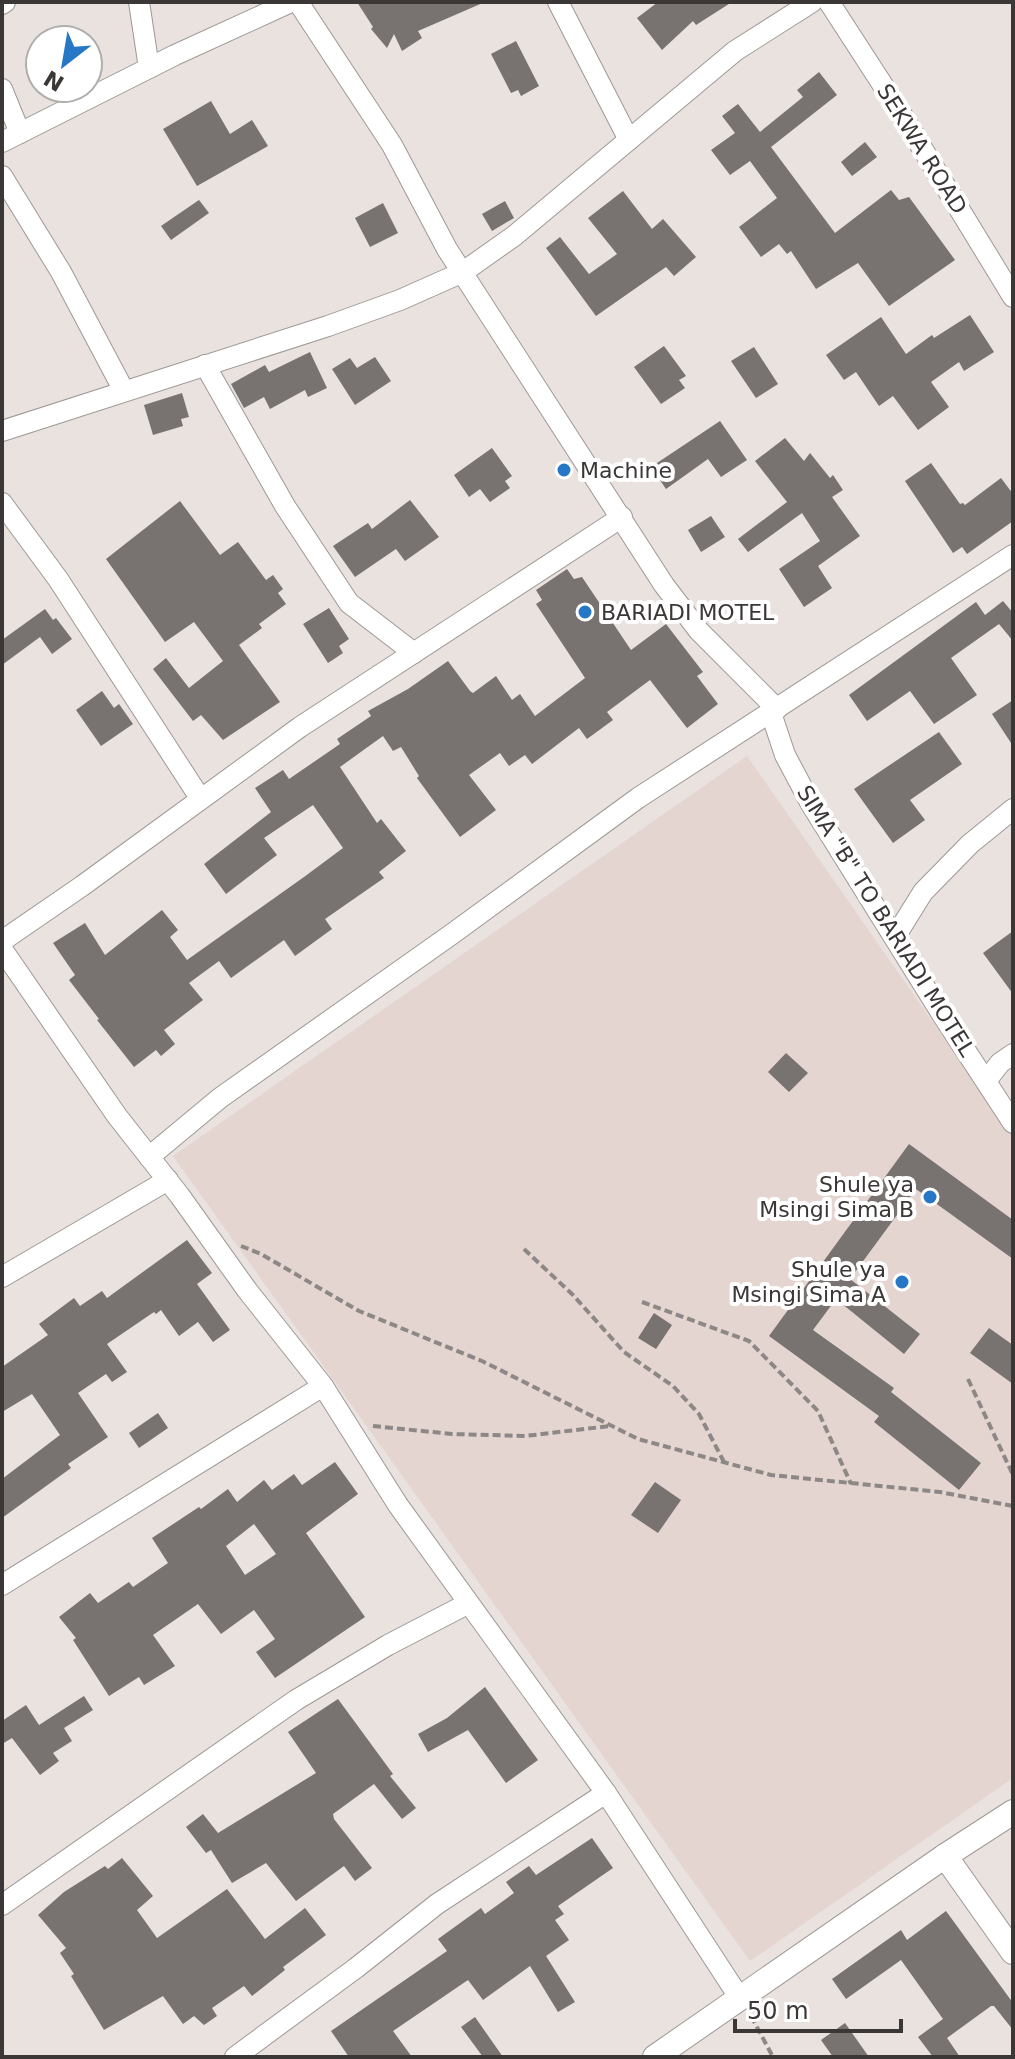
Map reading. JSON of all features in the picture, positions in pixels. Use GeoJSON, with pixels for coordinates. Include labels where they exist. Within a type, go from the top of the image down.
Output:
{"type":"FeatureCollection","features":[{"type":"Feature","properties":{"kind":"street"},"geometry":{"type":"LineString","coordinates":[[139,2],[149,68]]}},
{"type":"Feature","properties":{"kind":"street"},"geometry":{"type":"LineString","coordinates":[[2,89],[11,137],[291,2]]}},
{"type":"Feature","properties":{"kind":"street"},"geometry":{"type":"LineString","coordinates":[[298,2],[392,145],[447,249],[664,585],[699,631],[774,711]]}},
{"type":"Feature","properties":{"kind":"street"},"geometry":{"type":"LineString","coordinates":[[558,2],[629,140]]}},
{"type":"Feature","properties":{"kind":"street"},"geometry":{"type":"LineString","coordinates":[[2,431],[328,326],[463,272],[514,236],[735,51],[812,2]]}},
{"type":"Feature","properties":{"kind":"street","name":"SEKWA ROAD"},"geometry":{"type":"LineString","coordinates":[[829,2],[1013,297]]}},
{"type":"Feature","properties":{"kind":"street"},"geometry":{"type":"LineString","coordinates":[[2,176],[61,272],[124,391]]}},
{"type":"Feature","properties":{"kind":"street"},"geometry":{"type":"LineString","coordinates":[[205,365],[285,506],[349,603],[414,653]]}},
{"type":"Feature","properties":{"kind":"street"},"geometry":{"type":"LineString","coordinates":[[2,503],[58,579],[200,798]]}},
{"type":"Feature","properties":{"kind":"street"},"geometry":{"type":"LineString","coordinates":[[2,941],[300,727],[622,517]]}},
{"type":"Feature","properties":{"kind":"street"},"geometry":{"type":"LineString","coordinates":[[149,1157],[220,1098],[638,798],[1013,555]]}},
{"type":"Feature","properties":{"kind":"street","name":"SIMA \"B\" TO BARIADI MOTEL"},"geometry":{"type":"LineString","coordinates":[[774,711],[785,755],[811,804],[1013,1123]]}},
{"type":"Feature","properties":{"kind":"street"},"geometry":{"type":"LineString","coordinates":[[895,937],[923,892],[970,844],[1013,809]]}},
{"type":"Feature","properties":{"kind":"street"},"geometry":{"type":"LineString","coordinates":[[2,949],[117,1116],[323,1386],[398,1505],[606,1793],[739,1997]]}},
{"type":"Feature","properties":{"kind":"street"},"geometry":{"type":"LineString","coordinates":[[986,1081],[1000,1063],[1013,1054]]}},
{"type":"Feature","properties":{"kind":"street"},"geometry":{"type":"LineString","coordinates":[[2,1277],[168,1180]]}},
{"type":"Feature","properties":{"kind":"street"},"geometry":{"type":"LineString","coordinates":[[2,1585],[323,1386]]}},
{"type":"Feature","properties":{"kind":"street"},"geometry":{"type":"LineString","coordinates":[[2,1905],[296,1700],[388,1645],[467,1604]]}},
{"type":"Feature","properties":{"kind":"street"},"geometry":{"type":"LineString","coordinates":[[235,2057],[437,1904],[606,1793]]}},
{"type":"Feature","properties":{"kind":"street"},"geometry":{"type":"LineString","coordinates":[[655,2057],[1013,1812]]}},
{"type":"Feature","properties":{"kind":"street"},"geometry":{"type":"LineString","coordinates":[[945,1856],[1013,1952]]}},
{"type":"Feature","properties":{"kind":"path"},"geometry":{"type":"LineString","coordinates":[[206,1232],[261,1254],[359,1311],[482,1361],[638,1439],[771,1475],[940,1492],[1013,1506]]}},
{"type":"Feature","properties":{"kind":"path"},"geometry":{"type":"LineString","coordinates":[[524,1249],[573,1295],[624,1352],[673,1386],[699,1414],[724,1462]]}},
{"type":"Feature","properties":{"kind":"path"},"geometry":{"type":"LineString","coordinates":[[642,1302],[749,1341],[818,1411],[851,1484]]}},
{"type":"Feature","properties":{"kind":"path"},"geometry":{"type":"LineString","coordinates":[[968,1379],[1013,1475]]}},
{"type":"Feature","properties":{"kind":"path"},"geometry":{"type":"LineString","coordinates":[[347,1424],[452,1434],[525,1436],[610,1426]]}},
{"type":"Feature","properties":{"kind":"path"},"geometry":{"type":"LineString","coordinates":[[739,1997],[765,2038],[773,2057]]}},
{"type":"Feature","properties":{"kind":"shaded area"},"geometry":{"type":"Polygon","coordinates":[[[747,756],[1013,1137],[1013,1778],[750,1961],[173,1156],[747,756]]]}},
{"type":"Feature","properties":{"kind":"building"},"geometry":{"type":"Polygon","coordinates":[[[357,2],[485,2],[418,31],[422,38],[402,51],[394,34],[387,48],[371,29],[373,27],[357,2]]]}},
{"type":"Feature","properties":{"kind":"building"},"geometry":{"type":"Polygon","coordinates":[[[658,2],[732,2],[696,25],[693,21],[662,50],[637,18],[658,2]]]}},
{"type":"Feature","properties":{"kind":"building"},"geometry":{"type":"Polygon","coordinates":[[[516,41],[539,86],[521,96],[518,90],[511,93],[491,54],[516,41]]]}},
{"type":"Feature","properties":{"kind":"building"},"geometry":{"type":"Polygon","coordinates":[[[819,72],[837,95],[771,147],[835,233],[891,190],[899,200],[909,197],[955,260],[889,306],[858,263],[816,289],[791,251],[787,254],[779,244],[761,257],[739,227],[777,198],[750,161],[730,175],[711,150],[735,133],[722,116],[738,104],[760,132],[803,97],[797,90],[819,72]]]}},
{"type":"Feature","properties":{"kind":"building"},"geometry":{"type":"Polygon","coordinates":[[[211,101],[230,134],[252,120],[268,146],[197,186],[163,129],[211,101]]]}},
{"type":"Feature","properties":{"kind":"building"},"geometry":{"type":"Polygon","coordinates":[[[865,142],[877,157],[852,176],[841,162],[865,142]]]}},
{"type":"Feature","properties":{"kind":"building"},"geometry":{"type":"Polygon","coordinates":[[[623,191],[652,229],[663,219],[696,257],[674,276],[666,267],[596,316],[546,248],[560,237],[589,274],[617,254],[588,218],[623,191]]]}},
{"type":"Feature","properties":{"kind":"building"},"geometry":{"type":"Polygon","coordinates":[[[199,200],[209,213],[171,240],[161,226],[199,200]]]}},
{"type":"Feature","properties":{"kind":"building"},"geometry":{"type":"Polygon","coordinates":[[[505,201],[514,218],[492,231],[482,214],[505,201]]]}},
{"type":"Feature","properties":{"kind":"building"},"geometry":{"type":"Polygon","coordinates":[[[383,203],[398,233],[370,247],[355,218],[383,203]]]}},
{"type":"Feature","properties":{"kind":"building"},"geometry":{"type":"Polygon","coordinates":[[[970,315],[994,352],[964,371],[959,362],[931,382],[949,407],[918,430],[893,396],[879,406],[856,372],[844,380],[826,355],[881,317],[906,354],[932,335],[934,338],[970,315]]]}},
{"type":"Feature","properties":{"kind":"building"},"geometry":{"type":"Polygon","coordinates":[[[664,346],[686,376],[679,380],[685,388],[661,404],[634,367],[664,346]]]}},
{"type":"Feature","properties":{"kind":"building"},"geometry":{"type":"Polygon","coordinates":[[[754,347],[778,384],[756,398],[731,361],[754,347]]]}},
{"type":"Feature","properties":{"kind":"building"},"geometry":{"type":"Polygon","coordinates":[[[310,352],[327,388],[308,397],[305,390],[270,409],[264,397],[244,408],[231,384],[265,365],[269,372],[310,352]]]}},
{"type":"Feature","properties":{"kind":"building"},"geometry":{"type":"Polygon","coordinates":[[[375,357],[391,381],[355,405],[332,369],[350,358],[357,368],[375,357]]]}},
{"type":"Feature","properties":{"kind":"building"},"geometry":{"type":"Polygon","coordinates":[[[182,393],[189,417],[181,419],[183,426],[153,435],[144,405],[182,393]]]}},
{"type":"Feature","properties":{"kind":"building"},"geometry":{"type":"Polygon","coordinates":[[[720,421],[747,460],[721,477],[708,459],[666,489],[651,467],[720,421]]]}},
{"type":"Feature","properties":{"kind":"building"},"geometry":{"type":"Polygon","coordinates":[[[785,438],[804,461],[810,453],[830,478],[833,475],[843,490],[832,497],[860,536],[818,566],[832,588],[804,607],[779,569],[820,541],[802,513],[748,552],[738,539],[787,502],[755,461],[785,438]]]}},
{"type":"Feature","properties":{"kind":"building"},"geometry":{"type":"Polygon","coordinates":[[[492,448],[512,476],[505,481],[510,488],[490,502],[480,489],[469,497],[454,475],[492,448]]]}},
{"type":"Feature","properties":{"kind":"building"},"geometry":{"type":"Polygon","coordinates":[[[931,463],[960,504],[965,505],[1001,478],[1013,494],[1013,521],[967,554],[962,547],[953,553],[905,481],[931,463]]]}},
{"type":"Feature","properties":{"kind":"building"},"geometry":{"type":"Polygon","coordinates":[[[410,500],[439,537],[405,561],[396,549],[355,577],[333,546],[368,523],[372,529],[410,500]]]}},
{"type":"Feature","properties":{"kind":"building"},"geometry":{"type":"Polygon","coordinates":[[[180,501],[220,555],[238,542],[266,580],[273,575],[283,589],[278,593],[286,604],[259,624],[262,628],[239,645],[280,702],[223,740],[201,715],[193,721],[153,669],[166,658],[189,688],[223,661],[194,622],[165,642],[106,559],[180,501]]]}},
{"type":"Feature","properties":{"kind":"building"},"geometry":{"type":"Polygon","coordinates":[[[711,516],[725,537],[701,552],[688,530],[711,516]]]}},
{"type":"Feature","properties":{"kind":"building"},"geometry":{"type":"Polygon","coordinates":[[[567,569],[574,579],[582,577],[631,650],[666,624],[703,672],[697,676],[718,704],[687,728],[650,680],[607,712],[613,720],[587,739],[579,728],[532,764],[525,755],[509,766],[500,753],[469,775],[496,810],[460,837],[417,778],[419,776],[401,747],[393,751],[383,736],[340,767],[377,823],[381,819],[406,851],[379,872],[384,878],[325,919],[332,929],[295,956],[284,940],[231,978],[219,961],[189,983],[203,1000],[164,1030],[175,1044],[161,1056],[156,1050],[134,1067],[69,980],[75,975],[53,943],[85,923],[105,955],[162,910],[178,930],[170,937],[187,960],[304,877],[343,848],[313,805],[264,838],[277,855],[226,894],[204,864],[271,812],[255,788],[283,770],[289,779],[340,744],[337,739],[371,716],[368,711],[408,689],[448,661],[473,693],[496,676],[512,700],[520,694],[535,716],[585,678],[536,604],[542,600],[536,590],[567,569]]]}},
{"type":"Feature","properties":{"kind":"building"},"geometry":{"type":"Polygon","coordinates":[[[1003,601],[1013,613],[1013,641],[999,624],[951,658],[977,695],[934,724],[910,691],[867,721],[849,695],[976,602],[985,615],[1003,601]]]}},
{"type":"Feature","properties":{"kind":"building"},"geometry":{"type":"Polygon","coordinates":[[[329,608],[349,639],[339,646],[343,653],[328,663],[303,624],[329,608]]]}},
{"type":"Feature","properties":{"kind":"building"},"geometry":{"type":"Polygon","coordinates":[[[45,609],[72,639],[52,654],[40,637],[2,665],[2,640],[45,609]]]}},
{"type":"Feature","properties":{"kind":"building"},"geometry":{"type":"Polygon","coordinates":[[[102,691],[114,708],[119,704],[133,724],[101,746],[76,710],[102,691]]]}},
{"type":"Feature","properties":{"kind":"building"},"geometry":{"type":"Polygon","coordinates":[[[1013,700],[1013,746],[992,714],[1013,700]]]}},
{"type":"Feature","properties":{"kind":"building"},"geometry":{"type":"Polygon","coordinates":[[[939,732],[962,764],[910,800],[925,820],[893,843],[854,789],[939,732]]]}},
{"type":"Feature","properties":{"kind":"building"},"geometry":{"type":"Polygon","coordinates":[[[1013,931],[1013,994],[983,953],[1013,931]]]}},
{"type":"Feature","properties":{"kind":"building"},"geometry":{"type":"Polygon","coordinates":[[[786,1053],[808,1073],[789,1092],[768,1072],[786,1053]]]}},
{"type":"Feature","properties":{"kind":"building"},"geometry":{"type":"Polygon","coordinates":[[[909,1144],[1013,1220],[1013,1259],[916,1189],[850,1279],[920,1334],[904,1354],[836,1299],[813,1330],[894,1388],[891,1392],[981,1463],[959,1490],[874,1422],[879,1416],[769,1336],[909,1144]]]}},
{"type":"Feature","properties":{"kind":"building"},"geometry":{"type":"Polygon","coordinates":[[[187,1240],[212,1273],[197,1284],[230,1330],[213,1342],[198,1322],[179,1336],[161,1310],[107,1344],[127,1372],[112,1382],[106,1374],[78,1393],[108,1437],[68,1464],[71,1468],[2,1518],[2,1479],[60,1435],[32,1394],[2,1412],[2,1367],[48,1335],[39,1324],[74,1298],[80,1306],[102,1291],[107,1298],[187,1240]]]}},
{"type":"Feature","properties":{"kind":"building"},"geometry":{"type":"Polygon","coordinates":[[[654,1313],[672,1325],[656,1349],[638,1338],[654,1313]]]}},
{"type":"Feature","properties":{"kind":"building"},"geometry":{"type":"Polygon","coordinates":[[[989,1328],[1013,1345],[1013,1384],[970,1353],[989,1328]]]}},
{"type":"Feature","properties":{"kind":"building"},"geometry":{"type":"Polygon","coordinates":[[[158,1413],[168,1428],[139,1448],[129,1433],[158,1413]]]}},
{"type":"Feature","properties":{"kind":"building"},"geometry":{"type":"Polygon","coordinates":[[[335,1462],[358,1494],[306,1533],[365,1617],[275,1678],[256,1652],[275,1639],[254,1610],[221,1634],[198,1604],[153,1635],[175,1666],[144,1685],[139,1677],[109,1696],[73,1640],[76,1638],[59,1617],[90,1593],[98,1603],[129,1582],[133,1587],[168,1563],[152,1538],[228,1489],[237,1502],[264,1480],[272,1490],[294,1474],[302,1485],[335,1462]],[[254,1524],[226,1546],[245,1575],[276,1554],[254,1524]]]}},
{"type":"Feature","properties":{"kind":"building"},"geometry":{"type":"Polygon","coordinates":[[[655,1482],[681,1500],[658,1533],[631,1515],[655,1482]]]}},
{"type":"Feature","properties":{"kind":"building"},"geometry":{"type":"Polygon","coordinates":[[[485,1687],[538,1760],[506,1783],[468,1730],[428,1752],[418,1734],[447,1718],[485,1687]]]}},
{"type":"Feature","properties":{"kind":"building"},"geometry":{"type":"Polygon","coordinates":[[[84,1696],[93,1710],[64,1728],[72,1741],[53,1753],[59,1761],[40,1775],[12,1738],[2,1744],[2,1721],[26,1705],[39,1725],[84,1696]]]}},
{"type":"Feature","properties":{"kind":"building"},"geometry":{"type":"Polygon","coordinates":[[[338,1699],[393,1774],[390,1776],[416,1808],[402,1819],[374,1784],[333,1814],[372,1868],[355,1881],[344,1866],[296,1901],[266,1863],[232,1883],[211,1850],[206,1853],[186,1827],[203,1814],[218,1833],[316,1773],[288,1732],[338,1699]]]}},
{"type":"Feature","properties":{"kind":"building"},"geometry":{"type":"Polygon","coordinates":[[[592,1838],[613,1868],[558,1906],[564,1914],[555,1920],[569,1940],[546,1956],[575,2002],[558,2012],[530,1966],[483,2000],[468,1980],[393,2031],[412,2057],[349,2057],[331,2031],[447,1951],[438,1939],[481,1908],[485,1914],[514,1893],[506,1882],[529,1866],[536,1875],[592,1838]]]}},
{"type":"Feature","properties":{"kind":"building"},"geometry":{"type":"Polygon","coordinates":[[[122,1858],[153,1896],[137,1910],[157,1938],[227,1889],[265,1939],[305,1908],[326,1935],[283,1967],[285,1970],[252,1996],[244,1986],[212,2008],[217,2016],[204,2025],[194,2016],[183,2024],[163,1996],[104,2030],[60,1953],[66,1948],[38,1915],[64,1892],[105,1866],[108,1869],[122,1858]]]}},
{"type":"Feature","properties":{"kind":"building"},"geometry":{"type":"Polygon","coordinates":[[[946,1911],[1013,2003],[1013,2030],[991,2006],[947,2038],[960,2057],[933,2057],[918,2037],[943,2019],[901,1960],[846,1999],[832,1979],[901,1930],[907,1940],[946,1911]]]}},
{"type":"Feature","properties":{"kind":"building"},"geometry":{"type":"Polygon","coordinates":[[[475,2017],[503,2057],[483,2057],[461,2027],[475,2017]]]}},
{"type":"Feature","properties":{"kind":"building"},"geometry":{"type":"Polygon","coordinates":[[[845,2023],[869,2057],[833,2057],[821,2040],[845,2023]]]}},
{"type":"Feature","properties":{"kind":"place","name":"Machine"},"geometry":{"type":"Point","coordinates":[564,470]}},
{"type":"Feature","properties":{"kind":"place","name":"BARIADI MOTEL"},"geometry":{"type":"Point","coordinates":[585,612]}},
{"type":"Feature","properties":{"kind":"place","name":"Shule ya Msingi Sima B"},"geometry":{"type":"Point","coordinates":[930,1197]}},
{"type":"Feature","properties":{"kind":"place","name":"Shule ya Msingi Sima A"},"geometry":{"type":"Point","coordinates":[902,1282]}}]}
